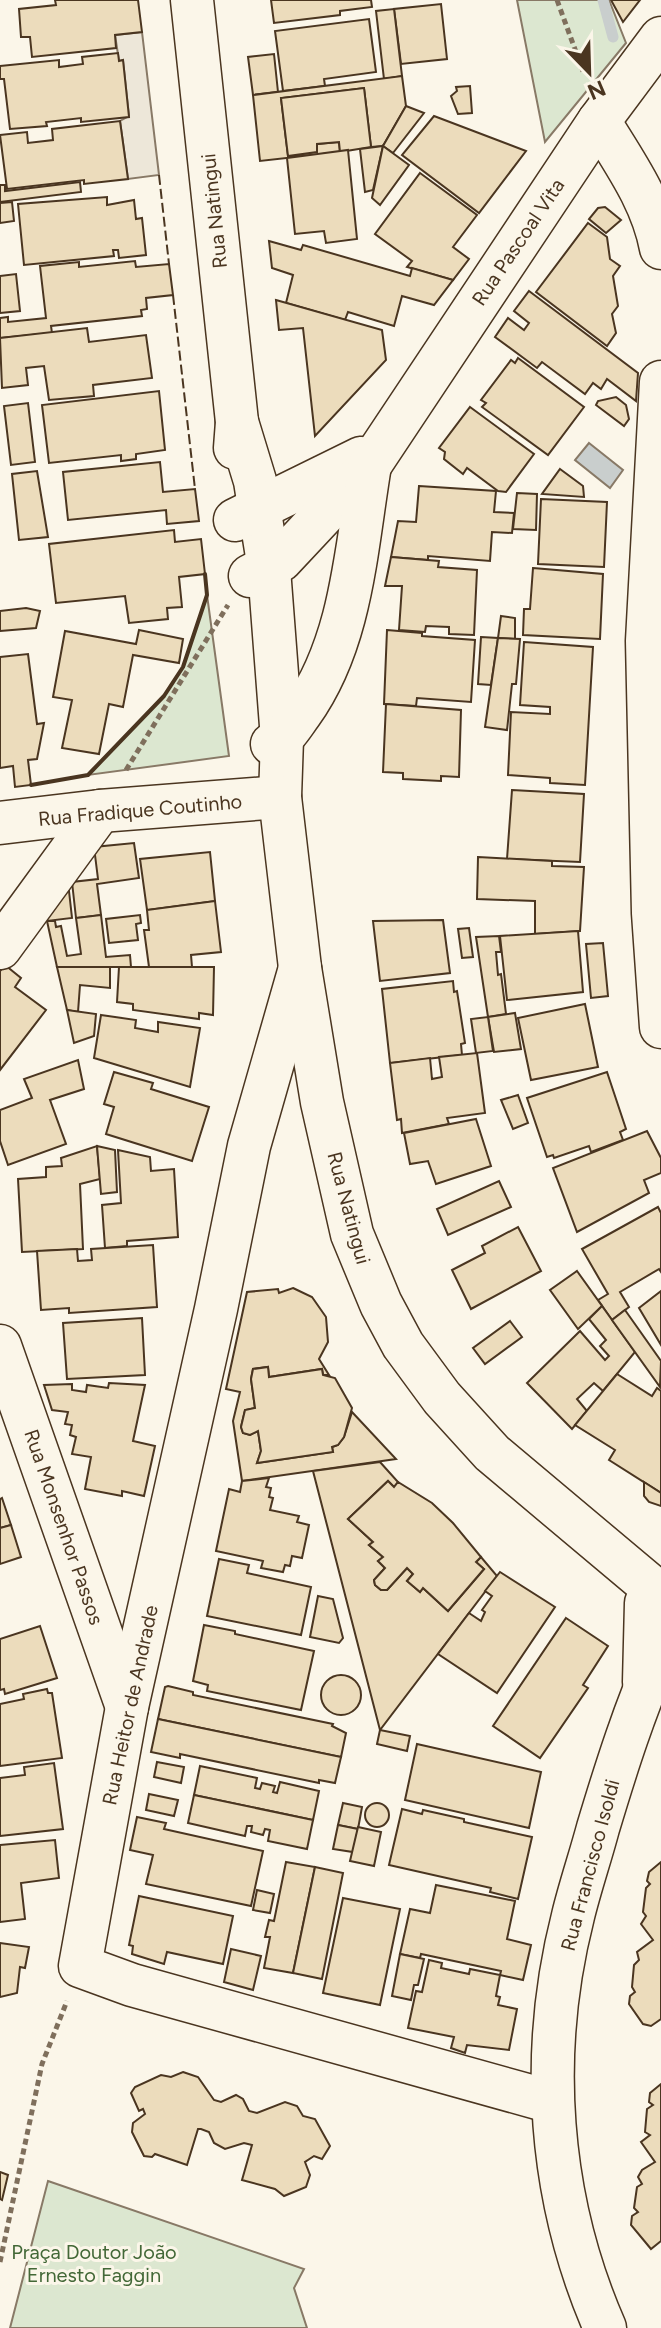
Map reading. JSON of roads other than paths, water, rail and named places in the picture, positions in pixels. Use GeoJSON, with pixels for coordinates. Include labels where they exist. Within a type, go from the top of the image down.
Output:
{"type":"FeatureCollection","features":[{"type":"Feature","properties":{"kind":"street","name":"Rua Natingui"},"geometry":{"type":"LineString","coordinates":[[192,0],[237,422],[255,481],[247,515],[251,577],[300,968],[322,1102],[352,1234],[376,1293],[403,1345],[442,1398],[492,1453],[654,1594]]}},
{"type":"Feature","properties":{"kind":"street","name":"Rua Pascoal Vita"},"geometry":{"type":"LineString","coordinates":[[251,577],[291,550],[375,457],[599,121],[661,38]]}},
{"type":"Feature","properties":{"kind":"street"},"geometry":{"type":"LineString","coordinates":[[599,121],[644,194],[656,222],[661,248]]}},
{"type":"Feature","properties":{"kind":"street"},"geometry":{"type":"LineString","coordinates":[[661,382],[647,641],[653,913],[661,1027]]}},
{"type":"Feature","properties":{"kind":"street","name":"Rua Pascoal Vita"},"geometry":{"type":"LineString","coordinates":[[247,515],[375,457]]}},
{"type":"Feature","properties":{"kind":"street","name":"Rua Pascoal Vita"},"geometry":{"type":"LineString","coordinates":[[276,764],[316,692],[341,634],[375,457]]}},
{"type":"Feature","properties":{"kind":"street","name":"Rua Fradique Coutinho"},"geometry":{"type":"LineString","coordinates":[[0,823],[100,811],[276,764]]}},
{"type":"Feature","properties":{"kind":"street"},"geometry":{"type":"LineString","coordinates":[[0,948],[100,811]]}},
{"type":"Feature","properties":{"kind":"street","name":"Rua Heitor de Andrade"},"geometry":{"type":"LineString","coordinates":[[300,968],[249,1146],[127,1707],[80,1966],[132,1985],[552,2102]]}},
{"type":"Feature","properties":{"kind":"street","name":"Rua Monsenhor Passos"},"geometry":{"type":"LineString","coordinates":[[0,1346],[127,1707]]}},
{"type":"Feature","properties":{"kind":"street","name":"Rua Francisco Isoldi"},"geometry":{"type":"LineString","coordinates":[[605,2328],[570,2226],[555,2151],[552,2102],[557,2003],[572,1918],[612,1783],[653,1669],[654,1594]]}},
{"type":"Feature","properties":{"kind":"waterway"},"geometry":{"type":"LineString","coordinates":[[603,0],[613,37]]}},
{"type":"Feature","properties":{"kind":"park label","name":"Praça Doutor João Ernesto Faggin"},"geometry":{"type":"Point","coordinates":[94,2264]}}]}
